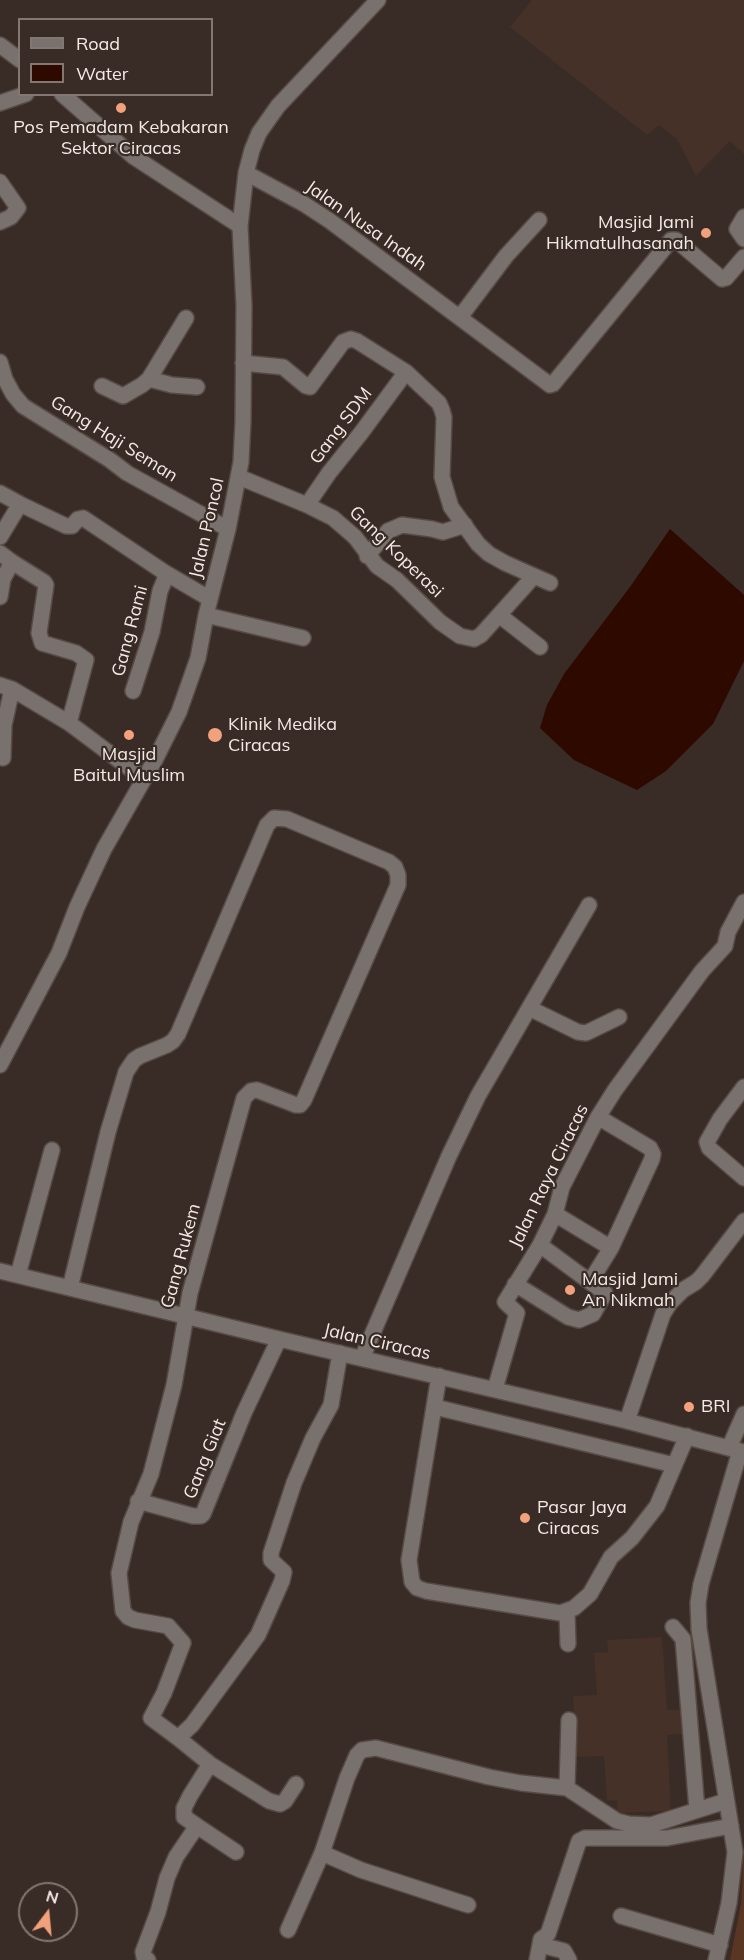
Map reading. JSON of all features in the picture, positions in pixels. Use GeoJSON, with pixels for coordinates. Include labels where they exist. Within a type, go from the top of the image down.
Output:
{"type":"FeatureCollection","features":[{"type":"Feature","properties":{"kind":"street","name":"Jalan Poncol"},"geometry":{"type":"LineString","coordinates":[[0,1065],[59,953],[104,849],[174,722],[198,658],[239,477],[243,421],[244,277],[240,226],[246,173],[252,150],[268,118],[378,0]]}},
{"type":"Feature","properties":{"kind":"street"},"geometry":{"type":"LineString","coordinates":[[0,45],[18,58]]}},
{"type":"Feature","properties":{"kind":"street"},"geometry":{"type":"LineString","coordinates":[[0,103],[20,96]]}},
{"type":"Feature","properties":{"kind":"street"},"geometry":{"type":"LineString","coordinates":[[64,96],[134,157],[240,226]]}},
{"type":"Feature","properties":{"kind":"street","name":"Jalan Nusa Indah"},"geometry":{"type":"LineString","coordinates":[[246,173],[304,204],[330,221],[546,383],[552,385],[670,240],[676,240],[722,279],[726,278],[744,257]]}},
{"type":"Feature","properties":{"kind":"street"},"geometry":{"type":"LineString","coordinates":[[0,182],[18,208],[11,217],[0,222]]}},
{"type":"Feature","properties":{"kind":"street"},"geometry":{"type":"LineString","coordinates":[[744,217],[737,229],[744,239]]}},
{"type":"Feature","properties":{"kind":"street"},"geometry":{"type":"LineString","coordinates":[[459,317],[506,256],[539,220]]}},
{"type":"Feature","properties":{"kind":"street"},"geometry":{"type":"LineString","coordinates":[[102,386],[123,396],[149,379],[186,318]]}},
{"type":"Feature","properties":{"kind":"street"},"geometry":{"type":"LineString","coordinates":[[243,363],[283,367],[310,387],[343,342],[351,339],[406,372],[439,403],[442,410],[444,417],[442,482],[451,507],[478,544],[489,554],[550,583]]}},
{"type":"Feature","properties":{"kind":"street","name":"Gang Haji Seman"},"geometry":{"type":"LineString","coordinates":[[0,362],[13,394],[24,406],[127,473],[228,529]]}},
{"type":"Feature","properties":{"kind":"street","name":"Gang SDM"},"geometry":{"type":"LineString","coordinates":[[307,505],[328,473],[406,372]]}},
{"type":"Feature","properties":{"kind":"street"},"geometry":{"type":"LineString","coordinates":[[149,379],[172,385],[197,387]]}},
{"type":"Feature","properties":{"kind":"street","name":"Gang Koperasi"},"geometry":{"type":"LineString","coordinates":[[239,477],[333,518],[345,527],[377,566],[397,580],[440,622],[460,636],[474,639],[481,635],[499,615]]}},
{"type":"Feature","properties":{"kind":"street","name":"Gang Rami"},"geometry":{"type":"LineString","coordinates":[[0,493],[66,526],[72,526],[78,519],[83,518],[164,572],[165,579],[160,591],[152,632],[134,691]]}},
{"type":"Feature","properties":{"kind":"street"},"geometry":{"type":"LineString","coordinates":[[0,537],[20,504]]}},
{"type":"Feature","properties":{"kind":"street"},"geometry":{"type":"LineString","coordinates":[[367,556],[388,531],[402,525],[443,532],[465,525]]}},
{"type":"Feature","properties":{"kind":"street"},"geometry":{"type":"LineString","coordinates":[[0,597],[6,558],[46,585],[39,633],[42,643],[76,653],[86,660],[69,723]]}},
{"type":"Feature","properties":{"kind":"street"},"geometry":{"type":"LineString","coordinates":[[164,572],[210,599]]}},
{"type":"Feature","properties":{"kind":"street"},"geometry":{"type":"LineString","coordinates":[[534,576],[499,615],[540,647]]}},
{"type":"Feature","properties":{"kind":"street"},"geometry":{"type":"LineString","coordinates":[[206,615],[303,638]]}},
{"type":"Feature","properties":{"kind":"street"},"geometry":{"type":"LineString","coordinates":[[3,758],[6,687],[69,723],[144,778]]}},
{"type":"Feature","properties":{"kind":"street","name":"Gang Rukem"},"geometry":{"type":"LineString","coordinates":[[70,1288],[108,1132],[126,1072],[134,1060],[167,1045],[178,1034],[267,825],[274,818],[287,819],[389,862],[395,867],[398,885],[304,1100],[300,1105],[256,1090],[246,1094],[190,1293],[174,1385],[148,1485],[138,1501]]}},
{"type":"Feature","properties":{"kind":"street","name":"Jalan Raya Ciracas"},"geometry":{"type":"LineString","coordinates":[[495,1389],[517,1313],[505,1302],[540,1245],[555,1214],[562,1188],[615,1090],[702,971],[725,946],[729,932],[744,902]]}},
{"type":"Feature","properties":{"kind":"street"},"geometry":{"type":"LineString","coordinates":[[362,1358],[444,1167],[473,1106],[589,905]]}},
{"type":"Feature","properties":{"kind":"street"},"geometry":{"type":"LineString","coordinates":[[530,1008],[578,1032],[586,1033],[619,1017]]}},
{"type":"Feature","properties":{"kind":"street"},"geometry":{"type":"LineString","coordinates":[[744,1087],[720,1119],[707,1142],[709,1148],[744,1178]]}},
{"type":"Feature","properties":{"kind":"street"},"geometry":{"type":"LineString","coordinates":[[590,1282],[610,1248],[653,1154],[650,1148],[598,1118]]}},
{"type":"Feature","properties":{"kind":"street"},"geometry":{"type":"LineString","coordinates":[[18,1275],[52,1150]]}},
{"type":"Feature","properties":{"kind":"street"},"geometry":{"type":"LineString","coordinates":[[555,1214],[610,1248]]}},
{"type":"Feature","properties":{"kind":"street"},"geometry":{"type":"LineString","coordinates":[[627,1421],[663,1314],[683,1290],[702,1276],[744,1221]]}},
{"type":"Feature","properties":{"kind":"street"},"geometry":{"type":"LineString","coordinates":[[515,1284],[568,1317],[579,1320],[593,1314],[605,1293],[540,1245]]}},
{"type":"Feature","properties":{"kind":"street","name":"Jalan Ciracas"},"geometry":{"type":"LineString","coordinates":[[0,1271],[627,1421],[738,1450]]}},
{"type":"Feature","properties":{"kind":"street","name":"Gang Giat"},"geometry":{"type":"LineString","coordinates":[[138,1501],[193,1516],[203,1515],[244,1413],[279,1339]]}},
{"type":"Feature","properties":{"kind":"street"},"geometry":{"type":"LineString","coordinates":[[178,1738],[192,1725],[258,1635],[282,1581],[284,1572],[271,1560],[271,1553],[294,1483],[313,1438],[332,1405],[340,1353]]}},
{"type":"Feature","properties":{"kind":"street"},"geometry":{"type":"LineString","coordinates":[[439,1376],[409,1560],[412,1582],[417,1588],[426,1591],[560,1613],[567,1612],[583,1602],[590,1594],[611,1557],[632,1538],[657,1506],[687,1436]]}},
{"type":"Feature","properties":{"kind":"street"},"geometry":{"type":"LineString","coordinates":[[435,1407],[674,1465]]}},
{"type":"Feature","properties":{"kind":"street"},"geometry":{"type":"LineString","coordinates":[[621,1916],[718,1952],[735,1860],[715,1719],[699,1629],[698,1602],[738,1450],[744,1414]]}},
{"type":"Feature","properties":{"kind":"street"},"geometry":{"type":"LineString","coordinates":[[138,1501],[119,1573],[123,1611],[135,1620],[168,1626],[183,1643],[164,1694],[151,1718],[210,1764],[257,1795],[280,1804],[285,1801],[296,1784]]}},
{"type":"Feature","properties":{"kind":"street"},"geometry":{"type":"LineString","coordinates":[[567,1612],[568,1644]]}},
{"type":"Feature","properties":{"kind":"street"},"geometry":{"type":"LineString","coordinates":[[673,1627],[683,1639],[697,1810]]}},
{"type":"Feature","properties":{"kind":"street"},"geometry":{"type":"LineString","coordinates":[[567,1788],[569,1720]]}},
{"type":"Feature","properties":{"kind":"street"},"geometry":{"type":"LineString","coordinates":[[288,1930],[322,1853],[347,1778],[357,1755],[362,1750],[376,1748],[489,1777],[567,1788],[617,1821],[628,1824],[651,1825],[726,1801]]}},
{"type":"Feature","properties":{"kind":"street"},"geometry":{"type":"LineString","coordinates":[[210,1764],[190,1796],[183,1812],[184,1817],[236,1852]]}},
{"type":"Feature","properties":{"kind":"street"},"geometry":{"type":"LineString","coordinates":[[569,1960],[564,1951],[539,1952],[542,1939],[548,1934],[579,1841],[585,1838],[667,1838],[731,1826]]}},
{"type":"Feature","properties":{"kind":"street"},"geometry":{"type":"LineString","coordinates":[[148,1960],[142,1952],[158,1912],[167,1878],[176,1857],[197,1827]]}},
{"type":"Feature","properties":{"kind":"street"},"geometry":{"type":"LineString","coordinates":[[322,1853],[361,1870],[468,1905]]}},
{"type":"Feature","properties":{"kind":"shaded area"},"geometry":{"type":"Polygon","coordinates":[[[532,0],[744,0],[744,154],[730,141],[696,176],[677,139],[659,125],[647,135],[510,27],[532,0]]]}},
{"type":"Feature","properties":{"kind":"shaded area"},"geometry":{"type":"Polygon","coordinates":[[[662,1637],[667,1710],[687,1709],[688,1734],[667,1735],[671,1811],[618,1813],[617,1800],[607,1801],[604,1756],[576,1757],[573,1696],[597,1695],[594,1653],[608,1652],[607,1640],[662,1637]]]}},
{"type":"Feature","properties":{"kind":"shaded area"},"geometry":{"type":"Polygon","coordinates":[[[744,1850],[744,1960],[730,1960],[741,1904],[744,1850]]]}},
{"type":"Feature","properties":{"kind":"water"},"geometry":{"type":"Polygon","coordinates":[[[670,529],[744,595],[744,661],[713,724],[666,771],[637,790],[574,760],[540,728],[547,705],[564,674],[630,587],[670,529]]]}},
{"type":"Feature","properties":{"kind":"place","name":"Pos Pemadam Kebakaran Sektor Ciracas"},"geometry":{"type":"Point","coordinates":[121,108]}},
{"type":"Feature","properties":{"kind":"place","name":"Masjid Jami Hikmatulhasanah"},"geometry":{"type":"Point","coordinates":[706,233]}},
{"type":"Feature","properties":{"kind":"place","name":"Masjid Baitul Muslim"},"geometry":{"type":"Point","coordinates":[129,735]}},
{"type":"Feature","properties":{"kind":"place","name":"Klinik Medika Ciracas"},"geometry":{"type":"Point","coordinates":[215,735]}},
{"type":"Feature","properties":{"kind":"place","name":"Masjid Jami An Nikmah"},"geometry":{"type":"Point","coordinates":[570,1290]}},
{"type":"Feature","properties":{"kind":"place","name":"BRI"},"geometry":{"type":"Point","coordinates":[689,1407]}},
{"type":"Feature","properties":{"kind":"place","name":"Pasar Jaya Ciracas"},"geometry":{"type":"Point","coordinates":[525,1518]}}]}
